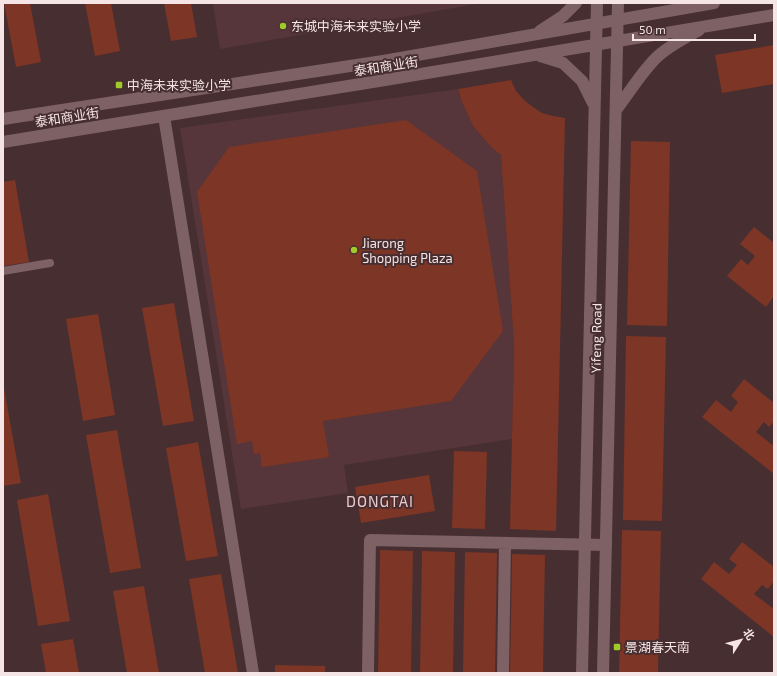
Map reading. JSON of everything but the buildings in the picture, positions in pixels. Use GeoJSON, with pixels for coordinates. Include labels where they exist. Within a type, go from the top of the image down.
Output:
{"type":"FeatureCollection","features":[{"type":"Feature","properties":{"kind":"street"},"geometry":{"type":"LineString","coordinates":[[533,34],[563,16],[576,3]]}},
{"type":"Feature","properties":{"kind":"street","name":"Yifeng Road"},"geometry":{"type":"LineString","coordinates":[[582,673],[597,3]]}},
{"type":"Feature","properties":{"kind":"street","name":"Yifeng Road"},"geometry":{"type":"LineString","coordinates":[[603,673],[618,3]]}},
{"type":"Feature","properties":{"kind":"street"},"geometry":{"type":"LineString","coordinates":[[691,3],[709,4]]}},
{"type":"Feature","properties":{"kind":"street","name":"泰和商业街"},"geometry":{"type":"LineString","coordinates":[[3,119],[383,61],[709,4]]}},
{"type":"Feature","properties":{"kind":"street","name":"泰和商业街"},"geometry":{"type":"LineString","coordinates":[[3,142],[774,15]]}},
{"type":"Feature","properties":{"kind":"street"},"geometry":{"type":"LineString","coordinates":[[616,110],[636,82],[657,57],[679,41],[706,26]]}},
{"type":"Feature","properties":{"kind":"street"},"geometry":{"type":"LineString","coordinates":[[537,55],[563,63],[582,81],[594,106]]}},
{"type":"Feature","properties":{"kind":"street"},"geometry":{"type":"LineString","coordinates":[[164,116],[253,673]]}},
{"type":"Feature","properties":{"kind":"street"},"geometry":{"type":"LineString","coordinates":[[368,673],[370,540],[606,546]]}},
{"type":"Feature","properties":{"kind":"street"},"geometry":{"type":"LineString","coordinates":[[503,673],[505,543]]}},
{"type":"Feature","properties":{"kind":"lane"},"geometry":{"type":"LineString","coordinates":[[3,272],[50,263]]}},
{"type":"Feature","properties":{"kind":"shaded area","name":"东城中海未来实验小学"},"geometry":{"type":"Polygon","coordinates":[[[213,3],[482,3],[220,49],[213,3]]]}},
{"type":"Feature","properties":{"kind":"shaded area","name":"Jiarong Shopping Plaza"},"geometry":{"type":"Polygon","coordinates":[[[458,89],[473,126],[491,147],[501,155],[514,345],[512,439],[344,465],[348,493],[241,509],[180,128],[458,89]]]}},
{"type":"Feature","properties":{"kind":"place","name":"东城中海未来实验小学"},"geometry":{"type":"Point","coordinates":[283,26]}},
{"type":"Feature","properties":{"kind":"place","name":"中海未来实验小学"},"geometry":{"type":"Point","coordinates":[119,85]}},
{"type":"Feature","properties":{"kind":"place","name":"Jiarong Shopping Plaza"},"geometry":{"type":"Point","coordinates":[354,250]}},
{"type":"Feature","properties":{"kind":"place","name":"景湖春天南"},"geometry":{"type":"Point","coordinates":[617,647]}},
{"type":"Feature","properties":{"kind":"district","name":"DONGTAI"},"geometry":{"type":"Point","coordinates":[380,502]}}]}
